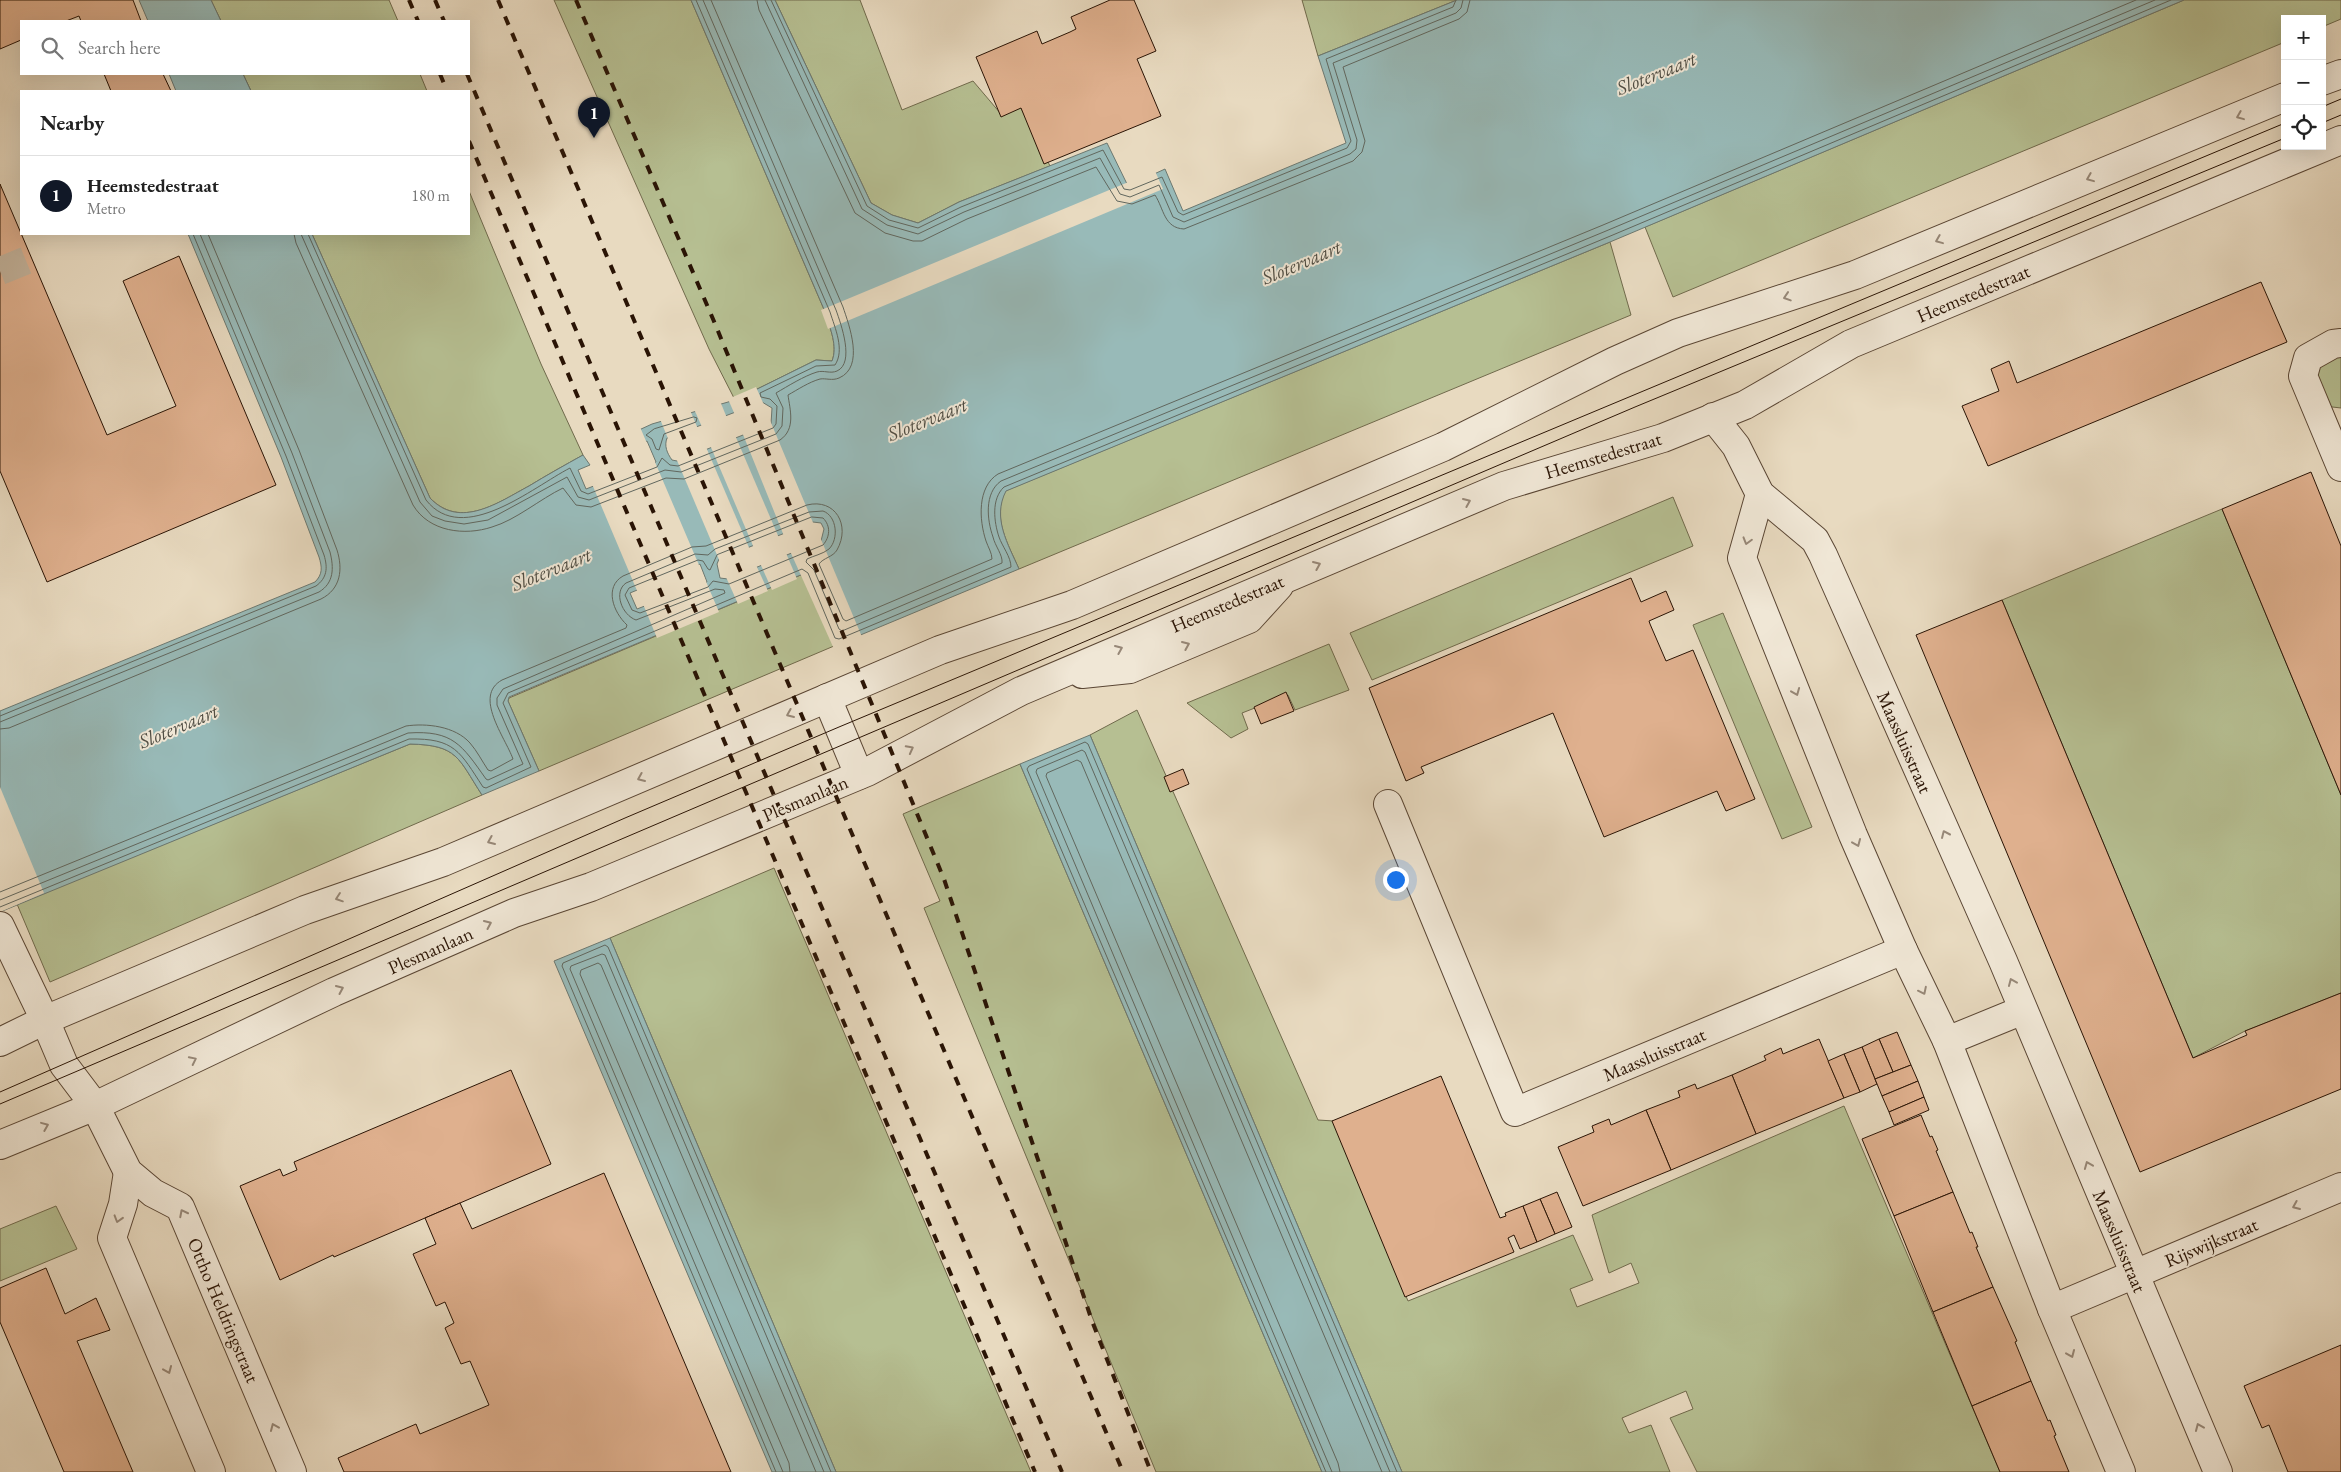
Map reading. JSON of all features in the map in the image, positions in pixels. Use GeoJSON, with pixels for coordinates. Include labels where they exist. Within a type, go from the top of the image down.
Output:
{"type":"FeatureCollection","features":[{"type":"Feature","properties":{"kind":"street"},"geometry":{"type":"LineString","coordinates":[[2326,80],[2341,74]]}},
{"type":"Feature","properties":{"kind":"street"},"geometry":{"type":"LineString","coordinates":[[0,1042],[45,1020],[305,910],[443,862],[940,650],[1072,605],[1434,451],[1615,360],[1678,333],[1855,275],[2281,99]]}},
{"type":"Feature","properties":{"kind":"street","name":"Heemstedestraat"},"geometry":{"type":"LineString","coordinates":[[863,774],[1021,691],[1055,676],[1504,486],[1662,438],[1744,405],[1850,344],[2341,140]]}},
{"type":"Feature","properties":{"kind":"street"},"geometry":{"type":"LineString","coordinates":[[2341,343],[2333,344],[2308,358],[2303,376],[2341,467]]}},
{"type":"Feature","properties":{"kind":"street","name":"Maassluisstraat"},"geometry":{"type":"LineString","coordinates":[[1713,417],[1736,446],[1760,494],[1815,540],[2023,1010],[2133,1275],[2218,1472]]}},
{"type":"Feature","properties":{"kind":"street"},"geometry":{"type":"LineString","coordinates":[[1760,494],[1742,558],[1853,835],[1903,950],[1947,1041],[2052,1309],[2120,1472]]}},
{"type":"Feature","properties":{"kind":"street"},"geometry":{"type":"LineString","coordinates":[[831,697],[863,774]]}},
{"type":"Feature","properties":{"kind":"street","name":"Plesmanlaan"},"geometry":{"type":"LineString","coordinates":[[0,1145],[95,1106],[334,992],[514,913],[591,887],[863,774]]}},
{"type":"Feature","properties":{"kind":"street","name":"Maassluisstraat"},"geometry":{"type":"LineString","coordinates":[[1388,804],[1515,1112],[1903,950]]}},
{"type":"Feature","properties":{"kind":"street","name":"Ottho Heldringstraat"},"geometry":{"type":"LineString","coordinates":[[0,926],[45,1020],[64,1065],[95,1106],[128,1172],[153,1193],[180,1207],[292,1472]]}},
{"type":"Feature","properties":{"kind":"street"},"geometry":{"type":"LineString","coordinates":[[1947,1041],[2023,1010]]}},
{"type":"Feature","properties":{"kind":"street"},"geometry":{"type":"LineString","coordinates":[[128,1172],[123,1204],[112,1238],[211,1472]]}},
{"type":"Feature","properties":{"kind":"street","name":"Rijswijkstraat"},"geometry":{"type":"LineString","coordinates":[[2052,1309],[2341,1187]]}},
{"type":"Feature","properties":{"kind":"green space"},"geometry":{"type":"Polygon","coordinates":[[[211,0],[389,0],[398,20],[221,20],[211,0]]]}},
{"type":"Feature","properties":{"kind":"green space"},"geometry":{"type":"Polygon","coordinates":[[[554,0],[691,0],[826,314],[834,343],[832,361],[816,360],[735,400],[709,349],[554,0]]]}},
{"type":"Feature","properties":{"kind":"green space"},"geometry":{"type":"Polygon","coordinates":[[[775,0],[860,0],[902,110],[973,81],[1001,114],[1020,106],[1050,166],[959,202],[918,223],[892,215],[871,203],[775,0]]]}},
{"type":"Feature","properties":{"kind":"green space"},"geometry":{"type":"Polygon","coordinates":[[[1302,0],[1457,0],[1318,56],[1302,0]]]}},
{"type":"Feature","properties":{"kind":"green space"},"geometry":{"type":"Polygon","coordinates":[[[2184,0],[2341,0],[2341,19],[2326,25],[2326,15],[2281,15],[2281,44],[1673,297],[1645,227],[2184,0]]]}},
{"type":"Feature","properties":{"kind":"green space"},"geometry":{"type":"Polygon","coordinates":[[[243,75],[420,75],[427,90],[251,90],[243,75]]]}},
{"type":"Feature","properties":{"kind":"green space"},"geometry":{"type":"Polygon","coordinates":[[[470,193],[541,364],[583,455],[505,499],[480,510],[454,512],[442,507],[430,498],[312,235],[470,235],[470,193]]]}},
{"type":"Feature","properties":{"kind":"green space"},"geometry":{"type":"Polygon","coordinates":[[[1610,242],[1631,315],[1019,569],[1006,540],[1001,521],[1001,501],[1005,491],[1610,242]]]}},
{"type":"Feature","properties":{"kind":"green space"},"geometry":{"type":"Polygon","coordinates":[[[2341,355],[2341,408],[2324,406],[2313,367],[2341,355]]]}},
{"type":"Feature","properties":{"kind":"green space"},"geometry":{"type":"Polygon","coordinates":[[[1673,497],[1693,546],[1372,680],[1350,633],[1673,497]]]}},
{"type":"Feature","properties":{"kind":"green space"},"geometry":{"type":"Polygon","coordinates":[[[2222,509],[2341,795],[2341,993],[2245,1031],[2193,1058],[2002,600],[2222,509]]]}},
{"type":"Feature","properties":{"kind":"green space"},"geometry":{"type":"Polygon","coordinates":[[[803,574],[834,646],[539,771],[508,701],[509,698],[803,574]]]}},
{"type":"Feature","properties":{"kind":"green space"},"geometry":{"type":"Polygon","coordinates":[[[1723,613],[1812,827],[1782,839],[1693,625],[1723,613]]]}},
{"type":"Feature","properties":{"kind":"green space"},"geometry":{"type":"Polygon","coordinates":[[[1329,644],[1349,690],[1295,710],[1288,695],[1242,713],[1248,729],[1231,738],[1187,703],[1329,644]]]}},
{"type":"Feature","properties":{"kind":"green space"},"geometry":{"type":"Polygon","coordinates":[[[1137,710],[1318,1120],[1334,1121],[1408,1301],[1573,1235],[1593,1280],[1570,1289],[1577,1307],[1639,1283],[1631,1263],[1609,1273],[1592,1215],[1844,1106],[2000,1472],[1697,1472],[1670,1418],[1693,1409],[1686,1391],[1622,1418],[1629,1433],[1651,1425],[1670,1472],[1402,1472],[1090,735],[1137,710]]]}},
{"type":"Feature","properties":{"kind":"green space"},"geometry":{"type":"Polygon","coordinates":[[[410,744],[438,747],[448,751],[461,763],[482,795],[50,982],[17,904],[410,744]]]}},
{"type":"Feature","properties":{"kind":"green space"},"geometry":{"type":"Polygon","coordinates":[[[1020,764],[1322,1472],[1156,1472],[924,908],[940,901],[903,814],[1020,764]]]}},
{"type":"Feature","properties":{"kind":"green space"},"geometry":{"type":"Polygon","coordinates":[[[774,868],[1031,1472],[836,1472],[610,938],[774,868]]]}},
{"type":"Feature","properties":{"kind":"green space"},"geometry":{"type":"Polygon","coordinates":[[[56,1206],[77,1249],[0,1281],[0,1229],[56,1206]]]}},
{"type":"Feature","properties":{"kind":"water"},"geometry":{"type":"Polygon","coordinates":[[[139,0],[211,0],[221,20],[148,20],[139,0]]]}},
{"type":"Feature","properties":{"kind":"water","name":"Slotervaart"},"geometry":{"type":"Polygon","coordinates":[[[691,0],[775,0],[871,203],[892,215],[918,223],[959,202],[1107,143],[1128,186],[1165,169],[1183,211],[1346,143],[1318,56],[1457,0],[2184,0],[1610,242],[1006,491],[1002,501],[1001,521],[1006,540],[1019,569],[834,646],[803,574],[509,697],[508,701],[539,771],[482,795],[461,763],[448,751],[438,747],[410,744],[0,912],[0,711],[315,582],[321,573],[319,557],[281,457],[188,235],[312,235],[430,498],[442,507],[454,512],[479,510],[492,505],[583,455],[590,465],[578,470],[586,489],[656,462],[647,441],[619,453],[613,442],[652,424],[735,400],[816,360],[832,361],[834,343],[826,314],[691,0]],[[762,402],[667,438],[667,452],[672,460],[677,461],[771,424],[772,408],[762,402]],[[813,522],[719,559],[717,564],[720,578],[728,579],[821,541],[824,529],[821,523],[813,522]],[[700,564],[630,593],[637,609],[707,582],[700,564]]]}},
{"type":"Feature","properties":{"kind":"water"},"geometry":{"type":"Polygon","coordinates":[[[169,75],[243,75],[251,90],[176,90],[169,75]]]}},
{"type":"Feature","properties":{"kind":"water"},"geometry":{"type":"Polygon","coordinates":[[[1090,735],[1402,1472],[1322,1472],[1020,764],[1090,735]]]}},
{"type":"Feature","properties":{"kind":"water"},"geometry":{"type":"Polygon","coordinates":[[[610,938],[836,1472],[772,1472],[554,961],[610,938]]]}},
{"type":"Feature","properties":{"kind":"pier"},"geometry":{"type":"Polygon","coordinates":[[[1155,171],[1163,189],[828,329],[821,310],[1155,171]]]}},
{"type":"Feature","properties":{"kind":"pier"},"geometry":{"type":"Polygon","coordinates":[[[756,387],[764,405],[735,415],[728,399],[756,387]]]}},
{"type":"Feature","properties":{"kind":"pier"},"geometry":{"type":"Polygon","coordinates":[[[720,401],[727,418],[702,427],[694,409],[720,401]]]}},
{"type":"Feature","properties":{"kind":"pier"},"geometry":{"type":"Polygon","coordinates":[[[690,410],[698,429],[669,441],[660,419],[690,410]]]}},
{"type":"Feature","properties":{"kind":"pier"},"geometry":{"type":"Polygon","coordinates":[[[769,418],[814,525],[784,536],[742,432],[769,422],[769,418]]]}},
{"type":"Feature","properties":{"kind":"pier"},"geometry":{"type":"Polygon","coordinates":[[[640,427],[719,612],[657,638],[643,604],[704,580],[699,568],[638,593],[592,484],[653,461],[646,444],[619,455],[611,443],[612,440],[640,427]]]}},
{"type":"Feature","properties":{"kind":"pier"},"geometry":{"type":"Polygon","coordinates":[[[735,435],[779,538],[754,548],[710,445],[735,435]]]}},
{"type":"Feature","properties":{"kind":"pier"},"geometry":{"type":"Polygon","coordinates":[[[706,447],[750,550],[720,562],[676,458],[706,447]]]}},
{"type":"Feature","properties":{"kind":"pier"},"geometry":{"type":"Polygon","coordinates":[[[820,537],[862,637],[834,649],[790,551],[820,537]]]}},
{"type":"Feature","properties":{"kind":"pier"},"geometry":{"type":"Polygon","coordinates":[[[786,553],[797,579],[772,590],[760,563],[786,553]]]}},
{"type":"Feature","properties":{"kind":"pier"},"geometry":{"type":"Polygon","coordinates":[[[756,565],[768,591],[738,604],[726,577],[756,565]]]}},
{"type":"Feature","properties":{"kind":"pier"},"geometry":{"type":"Polygon","coordinates":[[[0,787],[44,893],[0,912],[0,787]]]}},
{"type":"Feature","properties":{"kind":"building"},"geometry":{"type":"Polygon","coordinates":[[[0,0],[133,0],[141,20],[81,20],[79,16],[69,20],[20,20],[20,40],[0,49],[0,0]]]}},
{"type":"Feature","properties":{"kind":"building"},"geometry":{"type":"Polygon","coordinates":[[[1110,0],[1134,0],[1156,51],[1137,59],[1161,116],[1044,164],[1021,108],[1001,117],[976,57],[1037,31],[1042,44],[1076,29],[1071,17],[1110,0]]]}},
{"type":"Feature","properties":{"kind":"building"},"geometry":{"type":"Polygon","coordinates":[[[104,75],[163,75],[171,90],[111,90],[104,75]]]}},
{"type":"Feature","properties":{"kind":"building"},"geometry":{"type":"Polygon","coordinates":[[[0,184],[20,235],[22,235],[107,435],[176,406],[123,281],[179,256],[276,485],[47,582],[0,471],[0,184]]]}},
{"type":"Feature","properties":{"kind":"building"},"geometry":{"type":"Polygon","coordinates":[[[2261,282],[2287,342],[1988,466],[1962,406],[1999,391],[1991,369],[2009,361],[2017,383],[2261,282]]]}},
{"type":"Feature","properties":{"kind":"building"},"geometry":{"type":"Polygon","coordinates":[[[2311,472],[2341,546],[2341,795],[2222,509],[2311,472]]]}},
{"type":"Feature","properties":{"kind":"building"},"geometry":{"type":"Polygon","coordinates":[[[1631,578],[1641,602],[1666,591],[1674,610],[1649,621],[1650,624],[1666,661],[1693,650],[1755,799],[1726,811],[1717,791],[1604,837],[1553,713],[1421,767],[1424,773],[1406,781],[1369,688],[1631,578]]]}},
{"type":"Feature","properties":{"kind":"building"},"geometry":{"type":"Polygon","coordinates":[[[2002,600],[2193,1058],[2247,1035],[2245,1031],[2341,993],[2341,1089],[2140,1172],[1916,635],[2002,600]]]}},
{"type":"Feature","properties":{"kind":"building"},"geometry":{"type":"Polygon","coordinates":[[[1286,692],[1294,711],[1261,724],[1254,707],[1286,692]]]}},
{"type":"Feature","properties":{"kind":"building"},"geometry":{"type":"Polygon","coordinates":[[[1183,769],[1189,784],[1170,792],[1164,777],[1183,769]]]}},
{"type":"Feature","properties":{"kind":"building"},"geometry":{"type":"Polygon","coordinates":[[[1897,1032],[1911,1065],[1893,1072],[1879,1039],[1897,1032]]]}},
{"type":"Feature","properties":{"kind":"building"},"geometry":{"type":"Polygon","coordinates":[[[1819,1039],[1844,1098],[1756,1134],[1732,1075],[1766,1060],[1764,1056],[1781,1048],[1783,1054],[1819,1039]]]}},
{"type":"Feature","properties":{"kind":"building"},"geometry":{"type":"Polygon","coordinates":[[[1879,1039],[1893,1072],[1875,1079],[1862,1047],[1879,1039]]]}},
{"type":"Feature","properties":{"kind":"building"},"geometry":{"type":"Polygon","coordinates":[[[1862,1047],[1877,1084],[1860,1092],[1844,1054],[1862,1047]]]}},
{"type":"Feature","properties":{"kind":"building"},"geometry":{"type":"Polygon","coordinates":[[[1844,1054],[1860,1092],[1844,1098],[1828,1061],[1844,1054]]]}},
{"type":"Feature","properties":{"kind":"building"},"geometry":{"type":"Polygon","coordinates":[[[1911,1065],[1918,1081],[1882,1096],[1875,1079],[1911,1065]]]}},
{"type":"Feature","properties":{"kind":"building"},"geometry":{"type":"Polygon","coordinates":[[[511,1070],[551,1164],[334,1257],[333,1255],[280,1280],[240,1186],[280,1169],[283,1176],[297,1170],[294,1162],[511,1070]]]}},
{"type":"Feature","properties":{"kind":"building"},"geometry":{"type":"Polygon","coordinates":[[[1732,1075],[1756,1134],[1671,1170],[1646,1110],[1680,1097],[1678,1091],[1695,1084],[1697,1089],[1732,1075]]]}},
{"type":"Feature","properties":{"kind":"building"},"geometry":{"type":"Polygon","coordinates":[[[1441,1076],[1500,1218],[1506,1216],[1505,1213],[1523,1206],[1537,1242],[1520,1249],[1514,1235],[1508,1238],[1514,1252],[1405,1297],[1332,1121],[1441,1076]]]}},
{"type":"Feature","properties":{"kind":"building"},"geometry":{"type":"Polygon","coordinates":[[[1918,1081],[1924,1097],[1889,1112],[1882,1096],[1918,1081]]]}},
{"type":"Feature","properties":{"kind":"building"},"geometry":{"type":"Polygon","coordinates":[[[1924,1097],[1929,1110],[1894,1125],[1889,1112],[1924,1097]]]}},
{"type":"Feature","properties":{"kind":"building"},"geometry":{"type":"Polygon","coordinates":[[[1646,1110],[1671,1170],[1583,1206],[1558,1147],[1594,1132],[1592,1126],[1609,1119],[1611,1125],[1646,1110]]]}},
{"type":"Feature","properties":{"kind":"building"},"geometry":{"type":"Polygon","coordinates":[[[1921,1115],[1930,1137],[1932,1136],[1938,1150],[1936,1151],[1953,1192],[1894,1216],[1862,1139],[1921,1115]]]}},
{"type":"Feature","properties":{"kind":"building"},"geometry":{"type":"Polygon","coordinates":[[[604,1173],[731,1472],[344,1472],[338,1458],[416,1424],[420,1434],[489,1405],[470,1361],[461,1364],[445,1328],[454,1323],[445,1302],[436,1306],[413,1254],[436,1244],[425,1218],[460,1203],[472,1229],[604,1173]]]}},
{"type":"Feature","properties":{"kind":"building"},"geometry":{"type":"Polygon","coordinates":[[[1557,1192],[1572,1227],[1555,1234],[1540,1199],[1557,1192]]]}},
{"type":"Feature","properties":{"kind":"building"},"geometry":{"type":"Polygon","coordinates":[[[1953,1192],[1970,1233],[1972,1232],[1978,1247],[1976,1247],[1993,1287],[1933,1312],[1894,1216],[1953,1192]]]}},
{"type":"Feature","properties":{"kind":"building"},"geometry":{"type":"Polygon","coordinates":[[[1540,1199],[1555,1234],[1537,1242],[1523,1206],[1540,1199]]]}},
{"type":"Feature","properties":{"kind":"building"},"geometry":{"type":"Polygon","coordinates":[[[46,1268],[65,1314],[96,1298],[110,1330],[77,1341],[133,1472],[64,1472],[0,1322],[0,1288],[46,1268]]]}},
{"type":"Feature","properties":{"kind":"building"},"geometry":{"type":"Polygon","coordinates":[[[1993,1287],[2017,1341],[2015,1342],[2031,1381],[1972,1406],[1933,1312],[1993,1287]]]}},
{"type":"Feature","properties":{"kind":"building"},"geometry":{"type":"Polygon","coordinates":[[[2341,1345],[2341,1472],[2288,1472],[2269,1425],[2262,1428],[2244,1386],[2341,1345]]]}},
{"type":"Feature","properties":{"kind":"building"},"geometry":{"type":"Polygon","coordinates":[[[2031,1381],[2048,1421],[2050,1420],[2056,1435],[2054,1436],[2069,1472],[2000,1472],[1972,1406],[2031,1381]]]}},
{"type":"Feature","properties":{"kind":"tunnel"},"geometry":{"type":"LineString","coordinates":[[0,271],[32,258]]}},
{"type":"Feature","properties":{"kind":"tram line"},"geometry":{"type":"LineString","coordinates":[[2326,105],[2341,99]]}},
{"type":"Feature","properties":{"kind":"tram line"},"geometry":{"type":"LineString","coordinates":[[2326,121],[2341,115]]}},
{"type":"Feature","properties":{"kind":"tram line"},"geometry":{"type":"LineString","coordinates":[[0,1092],[625,818],[839,727],[2281,125]]}},
{"type":"Feature","properties":{"kind":"tram line"},"geometry":{"type":"LineString","coordinates":[[0,1104],[1635,407],[2281,140]]}},
{"type":"Feature","properties":{"kind":"railway"},"geometry":{"type":"LineString","coordinates":[[409,0],[418,20]]}},
{"type":"Feature","properties":{"kind":"railway"},"geometry":{"type":"LineString","coordinates":[[435,0],[444,20]]}},
{"type":"Feature","properties":{"kind":"railway"},"geometry":{"type":"LineString","coordinates":[[498,0],[1123,1472]]}},
{"type":"Feature","properties":{"kind":"railway"},"geometry":{"type":"LineString","coordinates":[[576,0],[713,319],[944,879],[1092,1321],[1151,1472]]}},
{"type":"Feature","properties":{"kind":"railway"},"geometry":{"type":"LineString","coordinates":[[440,75],[447,90]]}},
{"type":"Feature","properties":{"kind":"railway"},"geometry":{"type":"LineString","coordinates":[[467,75],[1062,1472]]}},
{"type":"Feature","properties":{"kind":"railway"},"geometry":{"type":"LineString","coordinates":[[470,143],[1035,1472]]}},
{"type":"Feature","properties":{"kind":"place","name":"Heemstedestraat"},"geometry":{"type":"Point","coordinates":[594,138]}}]}
